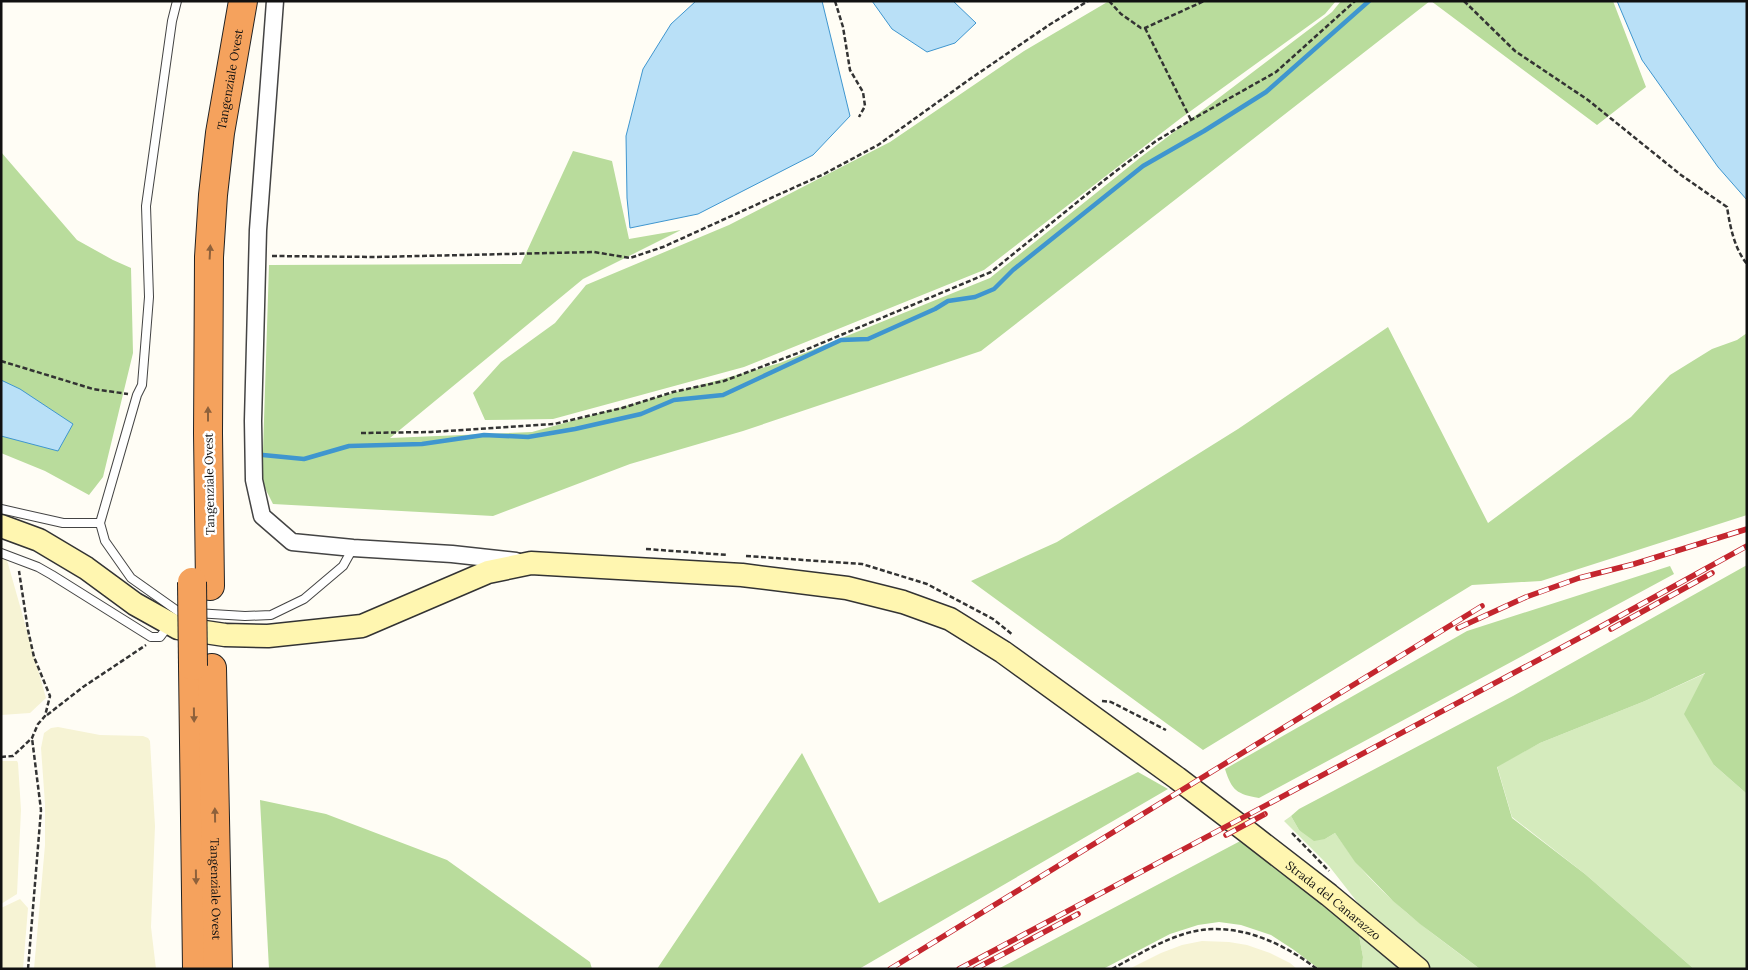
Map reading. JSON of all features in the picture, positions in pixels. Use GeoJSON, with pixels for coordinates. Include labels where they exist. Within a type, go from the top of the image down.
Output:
{"type":"FeatureCollection","features":[{"type":"Feature","properties":{"kind":"highway","name":"Tangenziale Ovest"},"geometry":{"type":"LineString","coordinates":[[218,969],[203,667],[201,584],[190,398],[192,252],[195,191],[212,61],[224,1]]}},
{"type":"Feature","properties":{"kind":"highway","name":"Tangenziale Ovest"},"geometry":{"type":"LineString","coordinates":[[201,584],[208,423],[209,257],[213,195],[220,133],[242,1]]}},
{"type":"Feature","properties":{"kind":"highway","name":"Tangenziale Ovest"},"geometry":{"type":"LineString","coordinates":[[197,969],[203,667]]}},
{"type":"Feature","properties":{"kind":"street"},"geometry":{"type":"LineString","coordinates":[[275,1],[258,255],[253,422],[254,480],[262,516],[292,542],[452,554],[531,563]]}},
{"type":"Feature","properties":{"kind":"street","name":"Strada del Canarazzo"},"geometry":{"type":"LineString","coordinates":[[1,526],[39,540],[86,568],[135,604],[178,628],[232,629],[268,636],[362,626],[488,572],[531,563],[742,575],[847,588],[903,602],[950,619],[1011,658],[1177,778],[1249,833],[1329,895],[1418,969]]}},
{"type":"Feature","properties":{"kind":"street"},"geometry":{"type":"LineString","coordinates":[[452,554],[465,567],[466,582]]}},
{"type":"Feature","properties":{"kind":"lane"},"geometry":{"type":"LineString","coordinates":[[177,1],[172,21],[146,206],[149,297],[142,385],[137,395],[100,524],[105,541],[131,578],[179,612],[244,616],[271,615],[304,598],[343,566],[353,548]]}},
{"type":"Feature","properties":{"kind":"lane"},"geometry":{"type":"LineString","coordinates":[[1,509],[63,523],[100,524]]}},
{"type":"Feature","properties":{"kind":"lane"},"geometry":{"type":"LineString","coordinates":[[1,553],[38,567],[151,637],[160,637],[170,624]]}},
{"type":"Feature","properties":{"kind":"lane"},"geometry":{"type":"LineString","coordinates":[[232,629],[244,616]]}},
{"type":"Feature","properties":{"kind":"path"},"geometry":{"type":"LineString","coordinates":[[835,1],[843,27],[850,70],[863,92],[865,106],[859,117]]}},
{"type":"Feature","properties":{"kind":"path"},"geometry":{"type":"LineString","coordinates":[[258,255],[376,257],[594,252],[630,258],[662,247],[824,174],[878,145],[970,79],[1088,1]]}},
{"type":"Feature","properties":{"kind":"path"},"geometry":{"type":"LineString","coordinates":[[1109,1],[1121,14],[1141,28],[1145,28],[1204,1]]}},
{"type":"Feature","properties":{"kind":"path"},"geometry":{"type":"LineString","coordinates":[[361,433],[431,432],[554,424],[622,408],[673,392],[724,381],[798,353],[991,272],[1107,178],[1156,142],[1276,72],[1355,1]]}},
{"type":"Feature","properties":{"kind":"path"},"geometry":{"type":"LineString","coordinates":[[1464,1],[1515,51],[1588,100],[1681,175],[1726,207],[1731,230],[1747,264]]}},
{"type":"Feature","properties":{"kind":"path"},"geometry":{"type":"LineString","coordinates":[[1145,28],[1191,120]]}},
{"type":"Feature","properties":{"kind":"path"},"geometry":{"type":"LineString","coordinates":[[1,361],[93,389],[137,395]]}},
{"type":"Feature","properties":{"kind":"path"},"geometry":{"type":"LineString","coordinates":[[18,559],[32,648],[50,696],[45,716]]}},
{"type":"Feature","properties":{"kind":"path"},"geometry":{"type":"LineString","coordinates":[[1,757],[13,756],[32,738],[38,724],[45,716],[83,687],[145,647],[151,637]]}},
{"type":"Feature","properties":{"kind":"path"},"geometry":{"type":"LineString","coordinates":[[1101,701],[1111,702],[1166,730]]}},
{"type":"Feature","properties":{"kind":"path"},"geometry":{"type":"LineString","coordinates":[[28,969],[41,810],[32,738]]}},
{"type":"Feature","properties":{"kind":"path"},"geometry":{"type":"LineString","coordinates":[[1112,969],[1181,934],[1203,930],[1226,929],[1250,933],[1273,942],[1297,954],[1317,969]]}},
{"type":"Feature","properties":{"kind":"shaded area"},"geometry":{"type":"Polygon","coordinates":[[[1,552],[5,553],[46,698],[30,713],[1,715],[1,552]]]}},
{"type":"Feature","properties":{"kind":"shaded area"},"geometry":{"type":"Polygon","coordinates":[[[58,727],[100,735],[143,736],[150,741],[155,826],[151,927],[156,969],[34,969],[45,845],[45,804],[41,748],[44,733],[51,728],[58,727]]]}},
{"type":"Feature","properties":{"kind":"shaded area"},"geometry":{"type":"Polygon","coordinates":[[[1,761],[17,761],[18,763],[21,810],[17,894],[1,904],[1,761]]]}},
{"type":"Feature","properties":{"kind":"shaded area"},"geometry":{"type":"Polygon","coordinates":[[[20,899],[28,908],[23,969],[1,969],[1,908],[20,899]]]}},
{"type":"Feature","properties":{"kind":"shaded area"},"geometry":{"type":"Polygon","coordinates":[[[1202,941],[1247,945],[1270,953],[1290,963],[1297,969],[1129,969],[1161,953],[1182,945],[1202,941]]]}},
{"type":"Feature","properties":{"kind":"green space"},"geometry":{"type":"Polygon","coordinates":[[[1109,1],[1336,1],[1325,14],[1181,118],[984,270],[744,367],[553,419],[485,420],[473,393],[501,362],[555,323],[586,285],[729,225],[890,142],[1024,51],[1109,1]]]}},
{"type":"Feature","properties":{"kind":"green space"},"geometry":{"type":"Polygon","coordinates":[[[1341,1],[1430,1],[981,351],[743,431],[630,464],[493,516],[273,504],[262,482],[269,265],[521,264],[573,151],[612,161],[629,239],[681,230],[583,279],[390,438],[532,432],[780,363],[990,278],[1141,157],[1332,12],[1341,1]]]}},
{"type":"Feature","properties":{"kind":"green space"},"geometry":{"type":"Polygon","coordinates":[[[1431,1],[1613,1],[1646,87],[1597,125],[1431,1]]]}},
{"type":"Feature","properties":{"kind":"green space"},"geometry":{"type":"Polygon","coordinates":[[[1,152],[77,240],[131,268],[133,353],[103,477],[89,495],[45,471],[1,453],[1,152]]]}},
{"type":"Feature","properties":{"kind":"green space"},"geometry":{"type":"Polygon","coordinates":[[[1388,327],[1488,523],[1631,417],[1670,375],[1712,349],[1737,340],[1747,333],[1747,515],[1541,581],[1472,585],[1203,750],[971,581],[1057,542],[1238,429],[1388,327]]]}},
{"type":"Feature","properties":{"kind":"green space"},"geometry":{"type":"Polygon","coordinates":[[[1747,565],[1747,794],[1714,765],[1684,714],[1705,673],[1645,701],[1540,743],[1497,767],[1512,818],[1585,874],[1694,969],[1480,969],[1393,901],[1355,862],[1335,833],[1325,839],[1314,841],[1299,830],[1291,816],[1299,809],[1513,696],[1747,565]]]}},
{"type":"Feature","properties":{"kind":"green space"},"geometry":{"type":"Polygon","coordinates":[[[1670,566],[1674,574],[1259,798],[1240,793],[1230,782],[1225,769],[1467,631],[1670,566]]]}},
{"type":"Feature","properties":{"kind":"green space"},"geometry":{"type":"Polygon","coordinates":[[[1706,673],[1714,765],[1747,794],[1747,969],[1694,969],[1585,874],[1512,817],[1497,766],[1540,743],[1645,701],[1706,673]]]}},
{"type":"Feature","properties":{"kind":"green space"},"geometry":{"type":"Polygon","coordinates":[[[802,753],[879,903],[1138,772],[1168,789],[859,969],[657,969],[802,753]]]}},
{"type":"Feature","properties":{"kind":"green space"},"geometry":{"type":"Polygon","coordinates":[[[260,800],[326,814],[447,860],[590,962],[592,969],[269,969],[260,800]]]}},
{"type":"Feature","properties":{"kind":"green space"},"geometry":{"type":"Polygon","coordinates":[[[1291,816],[1299,830],[1325,839],[1335,833],[1355,861],[1383,891],[1414,919],[1480,969],[1428,969],[1365,912],[1329,866],[1284,821],[1291,816]]]}},
{"type":"Feature","properties":{"kind":"green space"},"geometry":{"type":"Polygon","coordinates":[[[1246,838],[1358,930],[1363,957],[1362,969],[1319,969],[1271,935],[1241,925],[1219,922],[1198,925],[1170,934],[1103,969],[998,969],[1246,838]]]}},
{"type":"Feature","properties":{"kind":"green space"},"geometry":{"type":"Polygon","coordinates":[[[1358,930],[1406,969],[1362,969],[1363,957],[1358,930]]]}},
{"type":"Feature","properties":{"kind":"water"},"geometry":{"type":"Polygon","coordinates":[[[696,1],[822,1],[850,116],[813,155],[698,214],[630,228],[627,198],[626,136],[643,69],[671,24],[696,1]]]}},
{"type":"Feature","properties":{"kind":"water"},"geometry":{"type":"Polygon","coordinates":[[[872,1],[953,1],[976,23],[955,43],[927,52],[892,29],[872,1]]]}},
{"type":"Feature","properties":{"kind":"water"},"geometry":{"type":"Polygon","coordinates":[[[1617,1],[1747,1],[1747,200],[1718,167],[1642,60],[1617,1]]]}},
{"type":"Feature","properties":{"kind":"water"},"geometry":{"type":"Polygon","coordinates":[[[1,380],[20,389],[73,424],[58,451],[1,436],[1,380]]]}},
{"type":"Feature","properties":{"kind":"waterway"},"geometry":{"type":"LineString","coordinates":[[263,455],[304,459],[349,446],[422,444],[484,435],[528,437],[575,429],[641,414],[674,400],[723,395],[841,340],[868,339],[935,309],[948,301],[975,297],[994,289],[1013,270],[1143,166],[1266,92],[1369,1]]}},
{"type":"Feature","properties":{"kind":"railway"},"geometry":{"type":"LineString","coordinates":[[1458,628],[1526,597],[1579,578],[1634,564],[1747,529]]}},
{"type":"Feature","properties":{"kind":"railway"},"geometry":{"type":"LineString","coordinates":[[959,969],[1600,627],[1747,546]]}},
{"type":"Feature","properties":{"kind":"railway"},"geometry":{"type":"LineString","coordinates":[[1611,629],[1712,573]]}},
{"type":"Feature","properties":{"kind":"railway"},"geometry":{"type":"LineString","coordinates":[[890,969],[1482,606]]}},
{"type":"Feature","properties":{"kind":"railway"},"geometry":{"type":"LineString","coordinates":[[1226,835],[1265,814]]}},
{"type":"Feature","properties":{"kind":"railway"},"geometry":{"type":"LineString","coordinates":[[975,969],[1078,914]]}}]}
